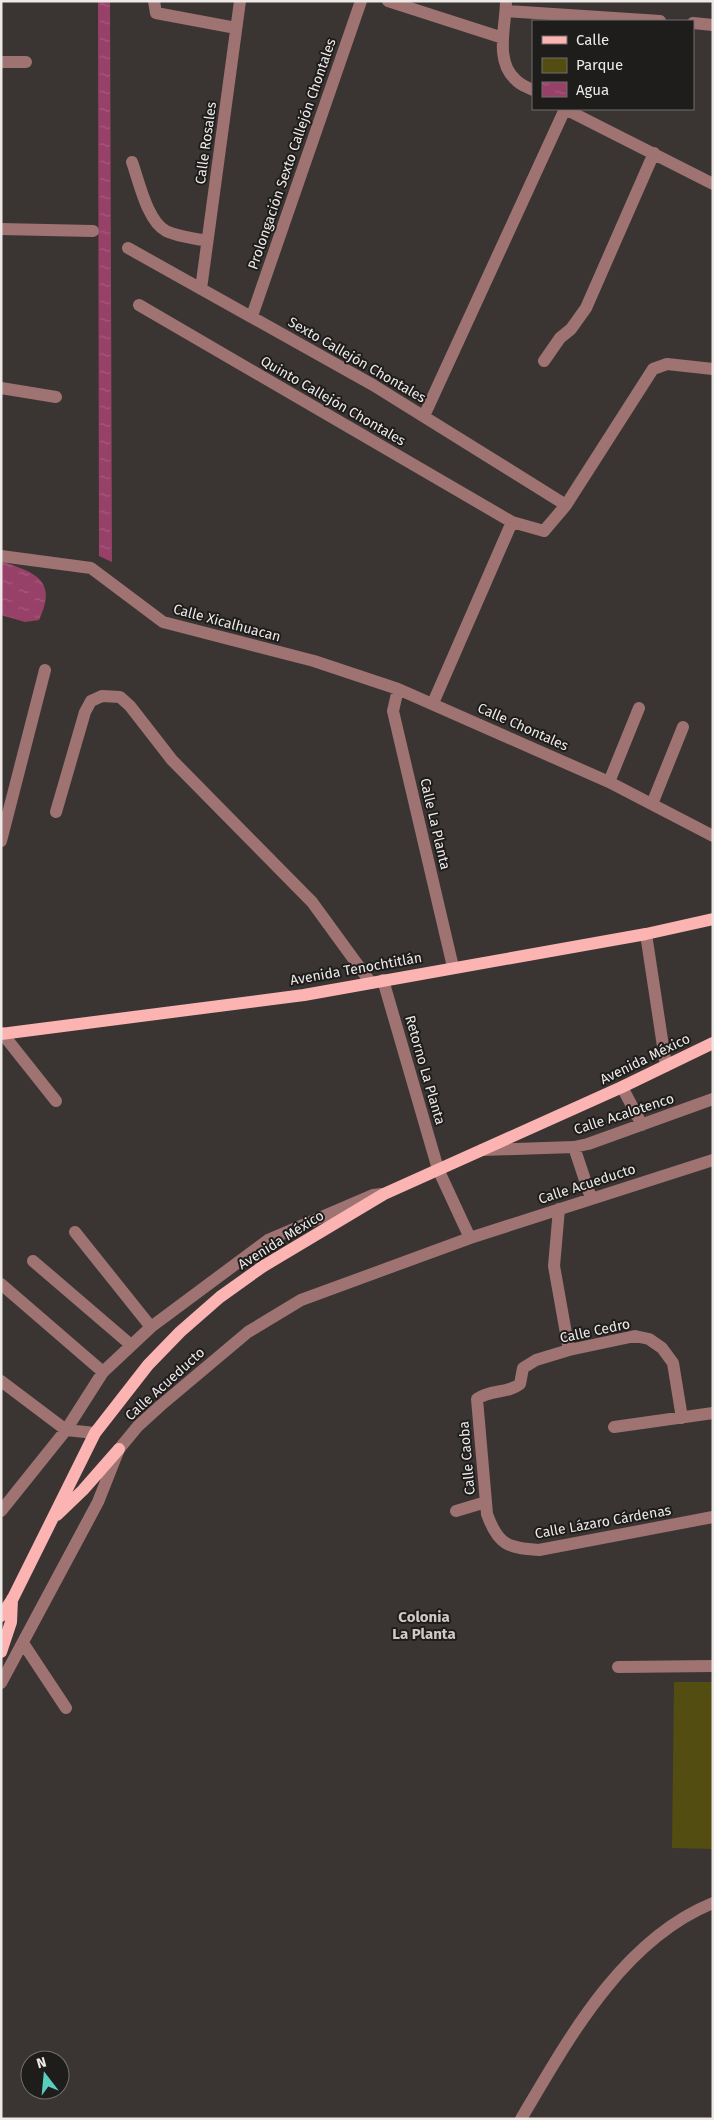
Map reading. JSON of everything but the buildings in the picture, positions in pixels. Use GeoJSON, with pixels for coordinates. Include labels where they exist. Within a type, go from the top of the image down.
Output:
{"type":"FeatureCollection","features":[{"type":"Feature","properties":{"kind":"main road","name":"Avenida Tenochtitlán"},"geometry":{"type":"LineString","coordinates":[[2,1034],[304,995],[646,934],[713,919]]}},
{"type":"Feature","properties":{"kind":"main road","name":"Avenida México"},"geometry":{"type":"LineString","coordinates":[[1,1616],[12,1598],[95,1433],[148,1365],[180,1332],[220,1298],[262,1267],[384,1194],[622,1087],[713,1043]]}},
{"type":"Feature","properties":{"kind":"main road"},"geometry":{"type":"LineString","coordinates":[[50,1522],[83,1490],[119,1449]]}},
{"type":"Feature","properties":{"kind":"main road"},"geometry":{"type":"LineString","coordinates":[[1,1652],[11,1622],[12,1598]]}},
{"type":"Feature","properties":{"kind":"street"},"geometry":{"type":"LineString","coordinates":[[154,1],[156,12],[236,28]]}},
{"type":"Feature","properties":{"kind":"street","name":"Calle Rosales"},"geometry":{"type":"LineString","coordinates":[[201,289],[240,1]]}},
{"type":"Feature","properties":{"kind":"street","name":"Prolongación Sexto Callejón Chontales"},"geometry":{"type":"LineString","coordinates":[[252,316],[361,1]]}},
{"type":"Feature","properties":{"kind":"street"},"geometry":{"type":"LineString","coordinates":[[388,1],[503,38]]}},
{"type":"Feature","properties":{"kind":"street"},"geometry":{"type":"LineString","coordinates":[[532,89],[516,81],[508,71],[503,52],[506,6],[650,20]]}},
{"type":"Feature","properties":{"kind":"street"},"geometry":{"type":"LineString","coordinates":[[694,23],[713,25]]}},
{"type":"Feature","properties":{"kind":"street"},"geometry":{"type":"LineString","coordinates":[[1,62],[26,62]]}},
{"type":"Feature","properties":{"kind":"street"},"geometry":{"type":"LineString","coordinates":[[424,416],[565,110]]}},
{"type":"Feature","properties":{"kind":"street"},"geometry":{"type":"LineString","coordinates":[[567,110],[713,184]]}},
{"type":"Feature","properties":{"kind":"street"},"geometry":{"type":"LineString","coordinates":[[544,361],[560,338],[571,329],[586,308],[654,153]]}},
{"type":"Feature","properties":{"kind":"street"},"geometry":{"type":"LineString","coordinates":[[132,162],[149,210],[156,223],[164,230],[175,235],[207,241]]}},
{"type":"Feature","properties":{"kind":"street"},"geometry":{"type":"LineString","coordinates":[[1,229],[93,230]]}},
{"type":"Feature","properties":{"kind":"street","name":"Sexto Callejón Chontales"},"geometry":{"type":"LineString","coordinates":[[128,248],[252,316],[424,416],[566,505]]}},
{"type":"Feature","properties":{"kind":"street","name":"Quinto Callejón Chontales"},"geometry":{"type":"LineString","coordinates":[[139,305],[512,522],[544,530],[550,526],[566,505]]}},
{"type":"Feature","properties":{"kind":"street"},"geometry":{"type":"LineString","coordinates":[[566,505],[653,369],[667,364],[713,369]]}},
{"type":"Feature","properties":{"kind":"street"},"geometry":{"type":"LineString","coordinates":[[1,388],[56,398]]}},
{"type":"Feature","properties":{"kind":"street"},"geometry":{"type":"LineString","coordinates":[[433,703],[512,522]]}},
{"type":"Feature","properties":{"kind":"street","name":"Calle Xicalhuacan"},"geometry":{"type":"LineString","coordinates":[[1,556],[91,568],[163,622],[314,661]]}},
{"type":"Feature","properties":{"kind":"street","name":"Calle Chontales"},"geometry":{"type":"LineString","coordinates":[[314,661],[398,688],[433,703],[609,782],[713,836]]}},
{"type":"Feature","properties":{"kind":"street"},"geometry":{"type":"LineString","coordinates":[[1,841],[45,670]]}},
{"type":"Feature","properties":{"kind":"street","name":"Calle La Planta"},"geometry":{"type":"LineString","coordinates":[[398,688],[393,711],[453,967]]}},
{"type":"Feature","properties":{"kind":"street","name":"Retorno La Planta"},"geometry":{"type":"LineString","coordinates":[[56,812],[85,712],[91,701],[102,696],[120,697],[130,706],[172,760],[312,902],[377,981],[438,1169]]}},
{"type":"Feature","properties":{"kind":"street"},"geometry":{"type":"LineString","coordinates":[[609,782],[639,708]]}},
{"type":"Feature","properties":{"kind":"street"},"geometry":{"type":"LineString","coordinates":[[652,804],[683,727]]}},
{"type":"Feature","properties":{"kind":"street"},"geometry":{"type":"LineString","coordinates":[[646,934],[666,1066]]}},
{"type":"Feature","properties":{"kind":"street"},"geometry":{"type":"LineString","coordinates":[[2,1034],[56,1101]]}},
{"type":"Feature","properties":{"kind":"street"},"geometry":{"type":"LineString","coordinates":[[622,1087],[642,1125]]}},
{"type":"Feature","properties":{"kind":"street","name":"Calle Acalotenco"},"geometry":{"type":"LineString","coordinates":[[482,1150],[574,1147],[713,1099]]}},
{"type":"Feature","properties":{"kind":"street"},"geometry":{"type":"LineString","coordinates":[[574,1147],[591,1198]]}},
{"type":"Feature","properties":{"kind":"street","name":"Calle Acueducto"},"geometry":{"type":"LineString","coordinates":[[1,1683],[98,1502],[119,1449],[138,1426],[160,1406],[248,1332],[300,1300],[470,1238],[713,1160]]}},
{"type":"Feature","properties":{"kind":"street"},"geometry":{"type":"LineString","coordinates":[[438,1169],[470,1238]]}},
{"type":"Feature","properties":{"kind":"street"},"geometry":{"type":"LineString","coordinates":[[1,1511],[66,1430],[103,1372],[151,1327],[268,1240],[373,1195],[384,1194]]}},
{"type":"Feature","properties":{"kind":"street"},"geometry":{"type":"LineString","coordinates":[[559,1209],[554,1266],[569,1350]]}},
{"type":"Feature","properties":{"kind":"street"},"geometry":{"type":"LineString","coordinates":[[76,1232],[151,1327]]}},
{"type":"Feature","properties":{"kind":"street"},"geometry":{"type":"LineString","coordinates":[[33,1261],[130,1345]]}},
{"type":"Feature","properties":{"kind":"street"},"geometry":{"type":"LineString","coordinates":[[1,1284],[103,1372]]}},
{"type":"Feature","properties":{"kind":"street","name":"Calle Cedro"},"geometry":{"type":"LineString","coordinates":[[477,1398],[485,1393],[512,1390],[520,1384],[523,1368],[536,1360],[569,1350],[635,1336],[649,1339],[662,1348],[673,1363],[682,1418]]}},
{"type":"Feature","properties":{"kind":"street"},"geometry":{"type":"LineString","coordinates":[[1,1381],[66,1430],[95,1433]]}},
{"type":"Feature","properties":{"kind":"street","name":"Calle Caoba"},"geometry":{"type":"LineString","coordinates":[[477,1398],[487,1508]]}},
{"type":"Feature","properties":{"kind":"street"},"geometry":{"type":"LineString","coordinates":[[614,1427],[713,1413]]}},
{"type":"Feature","properties":{"kind":"street"},"geometry":{"type":"LineString","coordinates":[[456,1511],[487,1508]]}},
{"type":"Feature","properties":{"kind":"street","name":"Calle Lázaro Cárdenas"},"geometry":{"type":"LineString","coordinates":[[487,1508],[493,1530],[501,1541],[516,1548],[539,1550],[713,1517]]}},
{"type":"Feature","properties":{"kind":"street"},"geometry":{"type":"LineString","coordinates":[[23,1643],[66,1708]]}},
{"type":"Feature","properties":{"kind":"street"},"geometry":{"type":"LineString","coordinates":[[618,1667],[713,1666]]}},
{"type":"Feature","properties":{"kind":"street"},"geometry":{"type":"LineString","coordinates":[[521,2119],[551,2069],[625,1965],[665,1930],[701,1907],[713,1903]]}},
{"type":"Feature","properties":{"kind":"green space"},"geometry":{"type":"Polygon","coordinates":[[[674,1682],[713,1682],[713,1849],[672,1848],[674,1682]]]}},
{"type":"Feature","properties":{"kind":"water"},"geometry":{"type":"Polygon","coordinates":[[[98,1],[110,1],[112,562],[99,556],[98,1]]]}},
{"type":"Feature","properties":{"kind":"water"},"geometry":{"type":"Polygon","coordinates":[[[1,561],[33,574],[44,586],[46,595],[39,620],[25,622],[1,615],[1,561]]]}},
{"type":"Feature","properties":{"kind":"district","name":"Colonia La Planta"},"geometry":{"type":"Point","coordinates":[424,1626]}}]}
